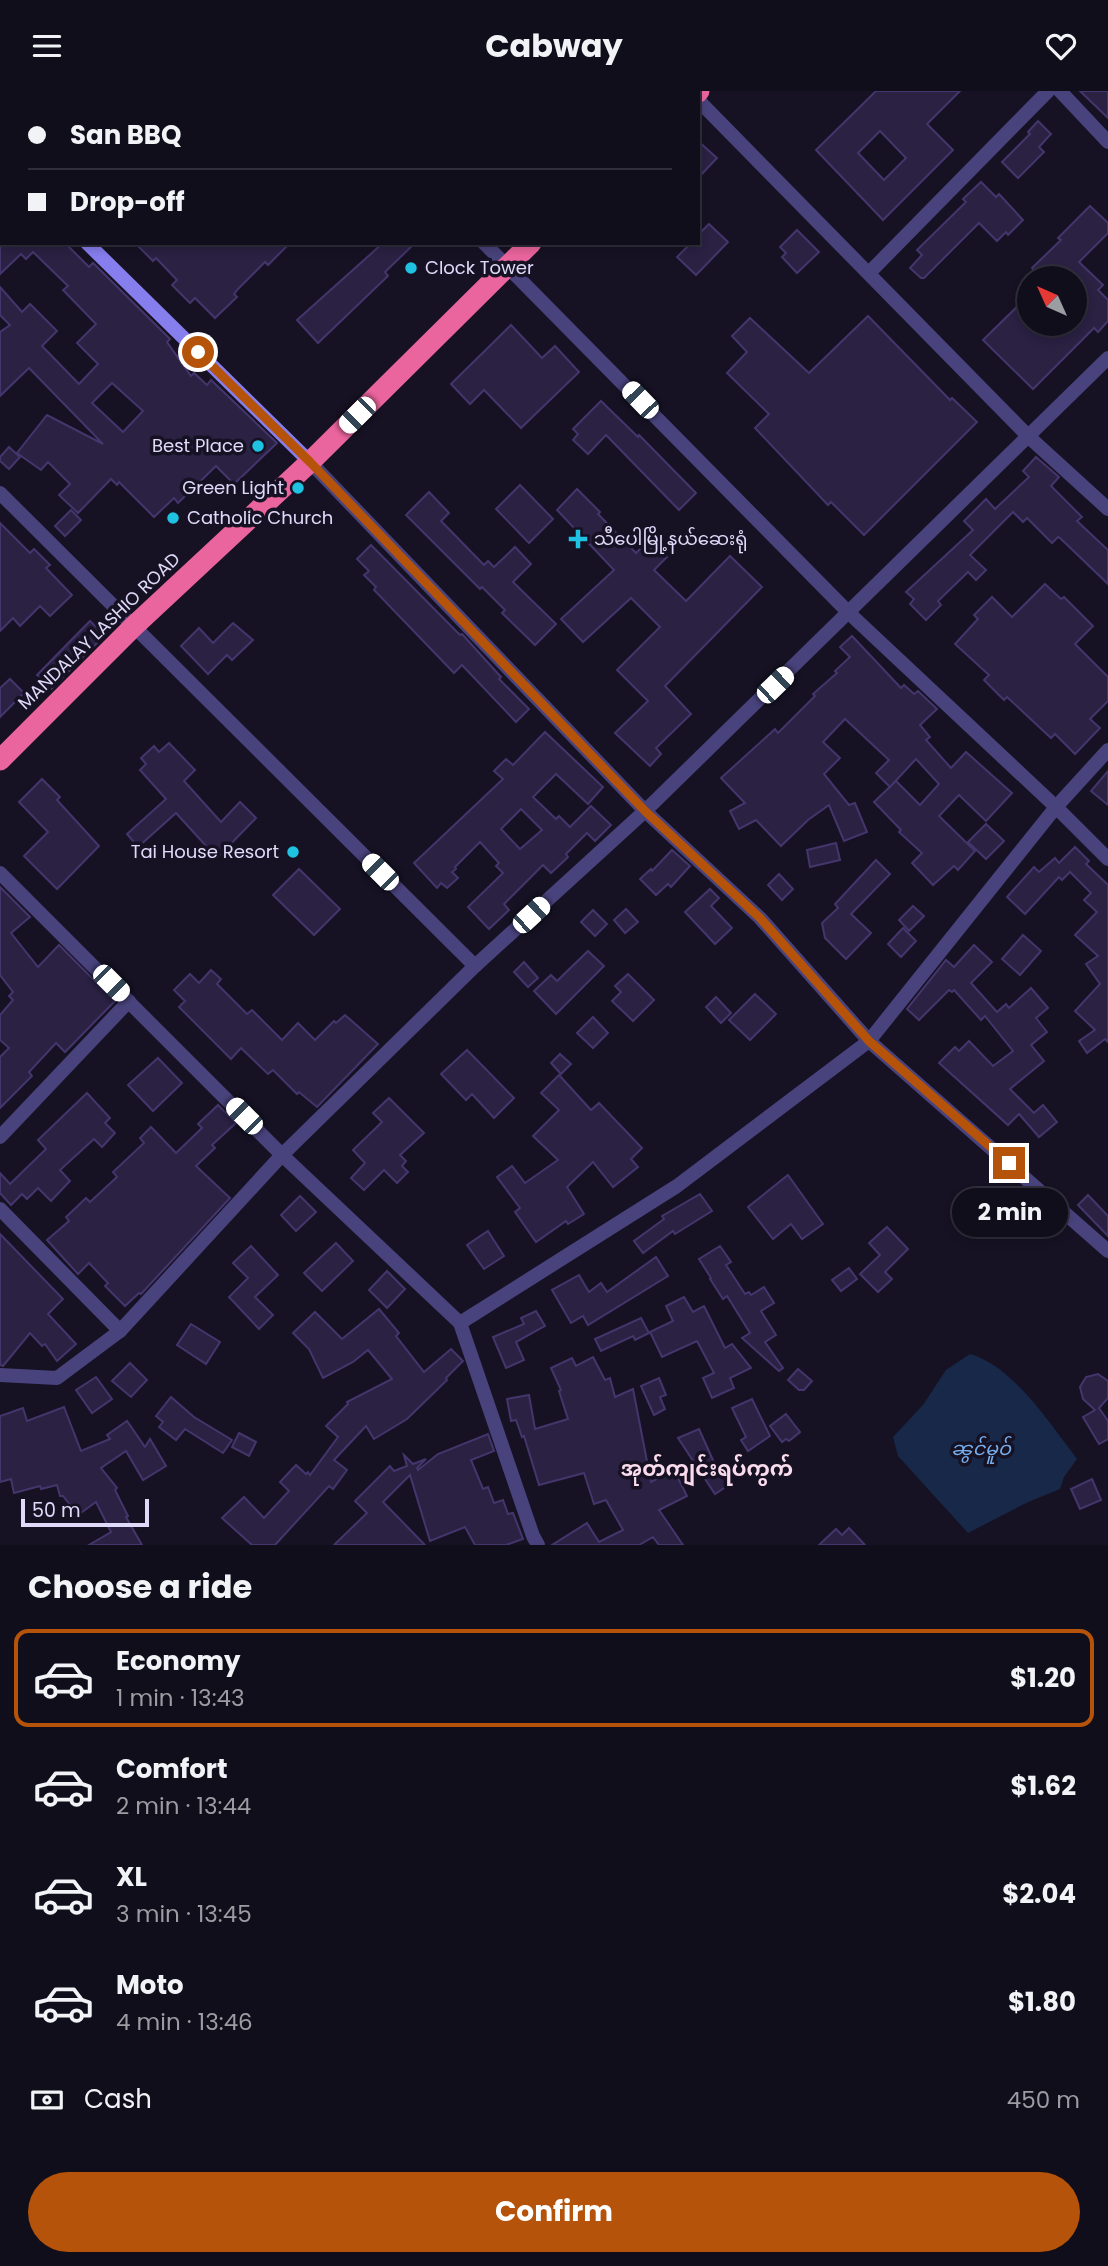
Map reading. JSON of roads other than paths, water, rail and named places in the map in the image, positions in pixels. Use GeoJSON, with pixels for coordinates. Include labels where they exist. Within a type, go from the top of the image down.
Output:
{"type":"FeatureCollection","features":[{"type":"Feature","properties":{"kind":"highway","name":"MANDALAY LASHIO ROAD"},"geometry":{"type":"LineString","coordinates":[[0,760],[134,627],[310,462],[529,245]]}},
{"type":"Feature","properties":{"kind":"main road"},"geometry":{"type":"LineString","coordinates":[[89,245],[310,462]]}},
{"type":"Feature","properties":{"kind":"street"},"geometry":{"type":"LineString","coordinates":[[869,273],[1048,91]]}},
{"type":"Feature","properties":{"kind":"street"},"geometry":{"type":"LineString","coordinates":[[1060,91],[1108,142]]}},
{"type":"Feature","properties":{"kind":"street"},"geometry":{"type":"LineString","coordinates":[[700,102],[1029,437],[1108,509]]}},
{"type":"Feature","properties":{"kind":"street"},"geometry":{"type":"LineString","coordinates":[[486,245],[849,613],[1108,859]]}},
{"type":"Feature","properties":{"kind":"street"},"geometry":{"type":"LineString","coordinates":[[0,1375],[57,1378],[120,1331],[282,1155],[475,966],[645,811],[1108,358]]}},
{"type":"Feature","properties":{"kind":"street"},"geometry":{"type":"LineString","coordinates":[[310,462],[645,811],[760,918],[869,1041],[1108,1251]]}},
{"type":"Feature","properties":{"kind":"street"},"geometry":{"type":"LineString","coordinates":[[0,493],[475,966]]}},
{"type":"Feature","properties":{"kind":"street"},"geometry":{"type":"LineString","coordinates":[[460,1324],[677,1186],[869,1041],[1056,807],[1108,750]]}},
{"type":"Feature","properties":{"kind":"street"},"geometry":{"type":"LineString","coordinates":[[0,873],[282,1155],[460,1324],[538,1545]]}},
{"type":"Feature","properties":{"kind":"street"},"geometry":{"type":"LineString","coordinates":[[0,1137],[129,1001]]}},
{"type":"Feature","properties":{"kind":"street"},"geometry":{"type":"LineString","coordinates":[[0,1209],[120,1331]]}},
{"type":"Feature","properties":{"kind":"water","name":"ၼွင်မူဝ်"},"geometry":{"type":"Polygon","coordinates":[[[970,1354],[986,1360],[1015,1383],[1030,1398],[1077,1459],[1064,1477],[1060,1489],[968,1533],[898,1456],[893,1437],[923,1405],[946,1370],[970,1354]]]}},
{"type":"Feature","properties":{"kind":"place","name":"Clock Tower"},"geometry":{"type":"Point","coordinates":[411,268]}},
{"type":"Feature","properties":{"kind":"place","name":"Best Place"},"geometry":{"type":"Point","coordinates":[258,446]}},
{"type":"Feature","properties":{"kind":"place","name":"Green Light"},"geometry":{"type":"Point","coordinates":[298,488]}},
{"type":"Feature","properties":{"kind":"place","name":"Catholic Church"},"geometry":{"type":"Point","coordinates":[173,518]}},
{"type":"Feature","properties":{"kind":"place","name":"သီပေါမြို့နယ်ဆေးရုံ"},"geometry":{"type":"Point","coordinates":[578,539]}},
{"type":"Feature","properties":{"kind":"place","name":"Tai House Resort"},"geometry":{"type":"Point","coordinates":[293,852]}},
{"type":"Feature","properties":{"kind":"district","name":"အုတ်ကျင်းရပ်ကွက်"},"geometry":{"type":"Point","coordinates":[707,1469]}}]}
